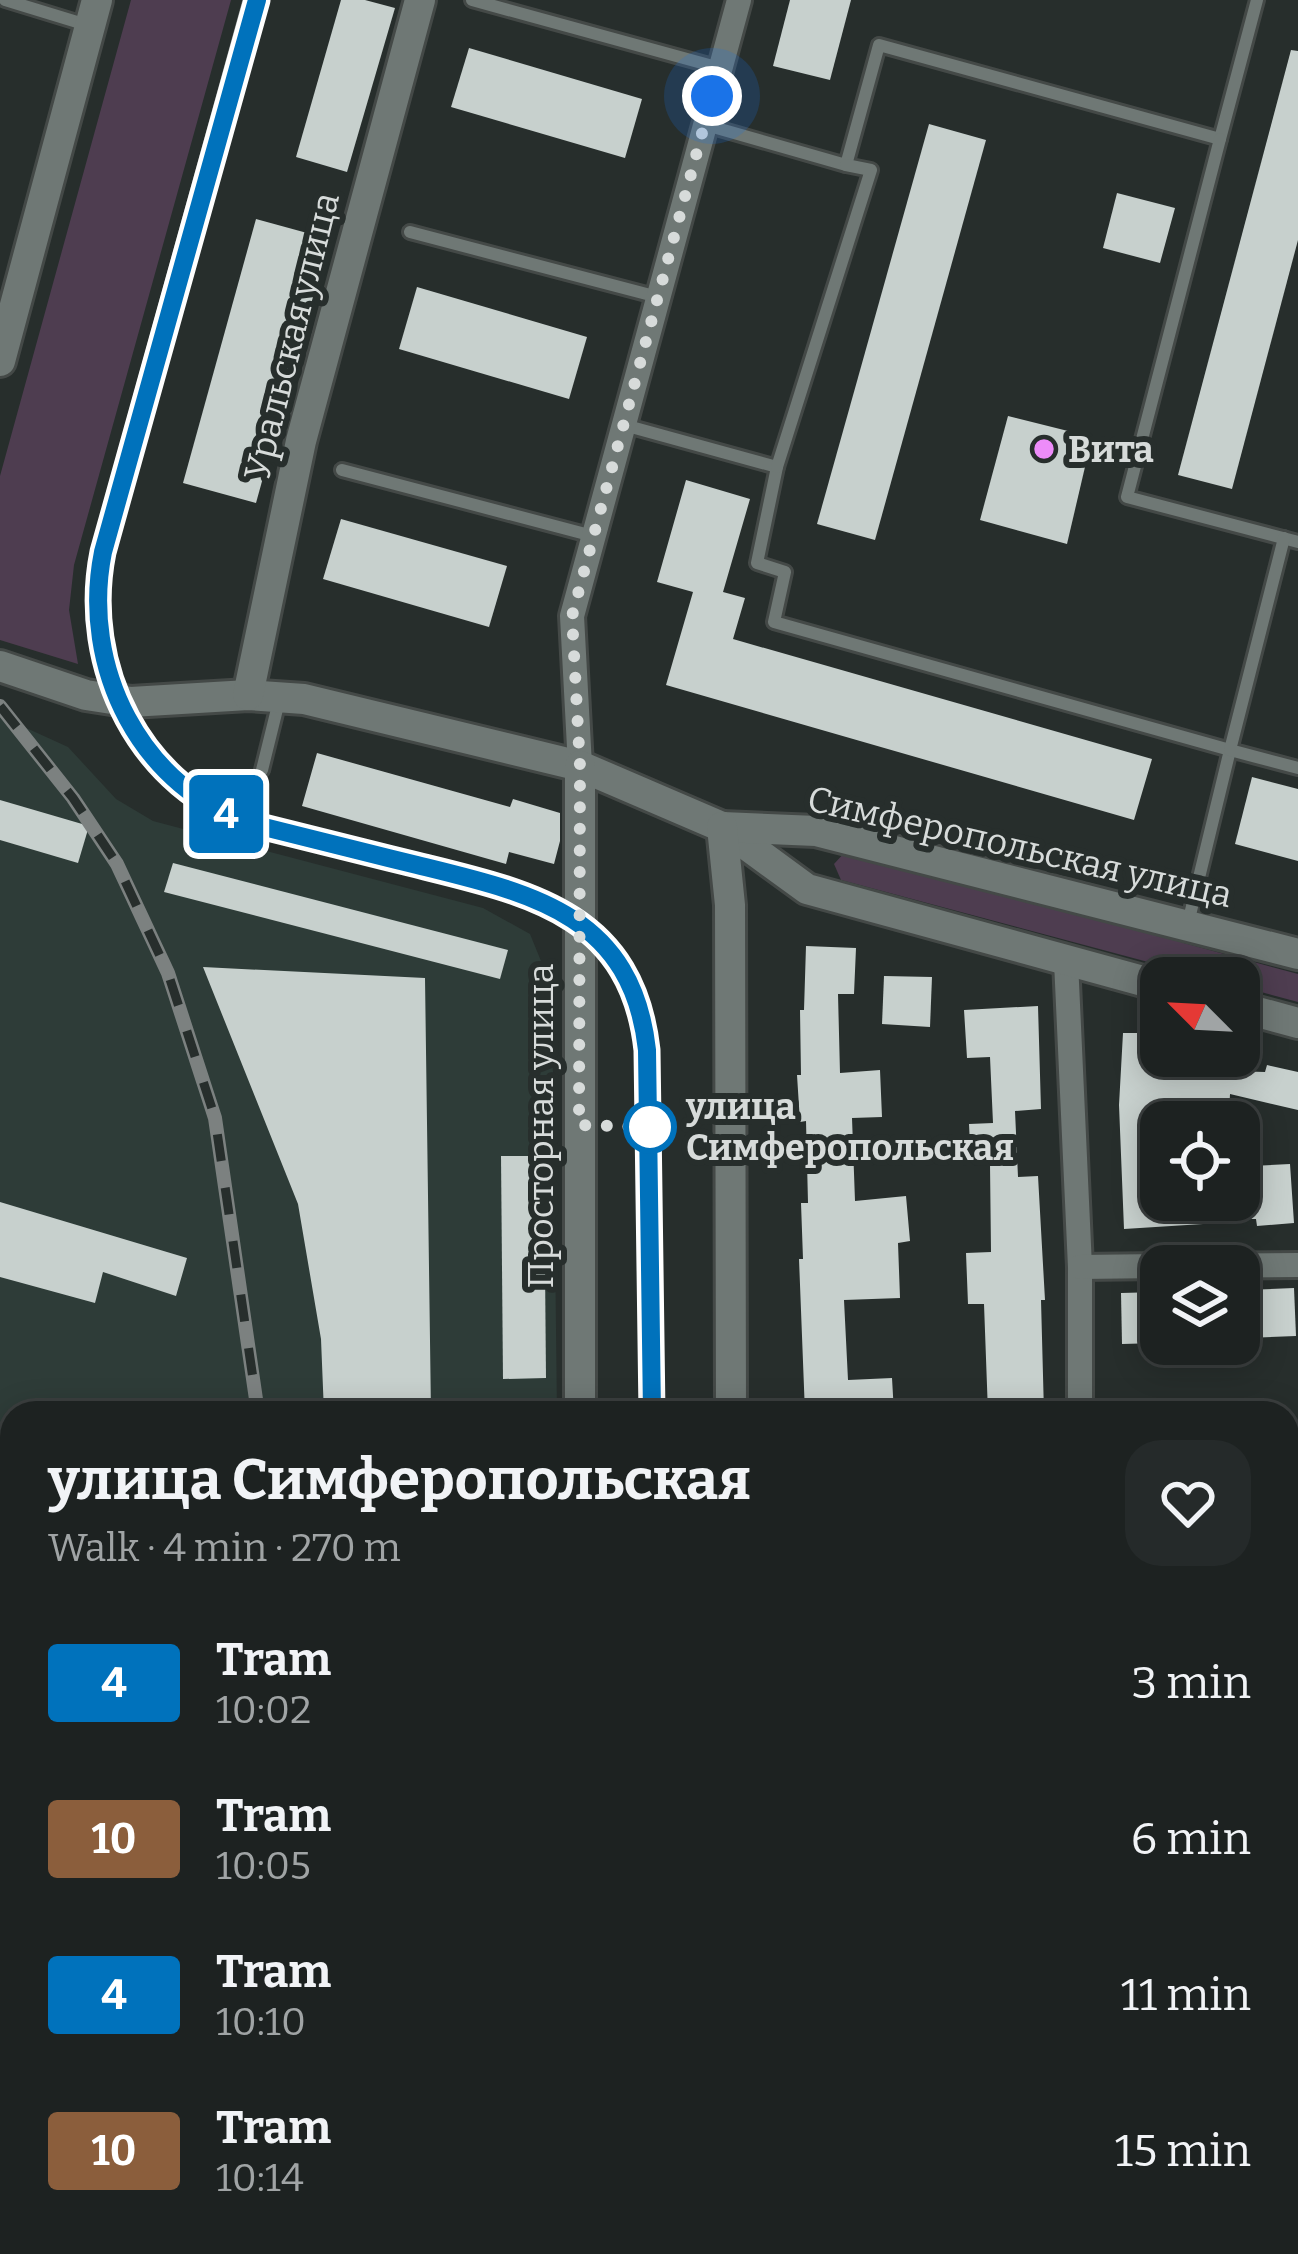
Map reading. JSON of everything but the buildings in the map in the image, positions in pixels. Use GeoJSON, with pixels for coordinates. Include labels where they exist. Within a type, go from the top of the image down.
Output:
{"type":"FeatureCollection","features":[{"type":"Feature","properties":{"kind":"street","name":"Уральская улица"},"geometry":{"type":"LineString","coordinates":[[248,695],[301,440],[420,0]]}},
{"type":"Feature","properties":{"kind":"street"},"geometry":{"type":"LineString","coordinates":[[580,766],[572,616],[739,0]]}},
{"type":"Feature","properties":{"kind":"street"},"geometry":{"type":"LineString","coordinates":[[0,314],[86,7]]}},
{"type":"Feature","properties":{"kind":"street"},"geometry":{"type":"LineString","coordinates":[[0,361],[86,7]]}},
{"type":"Feature","properties":{"kind":"street","name":"Симферопольская улица"},"geometry":{"type":"LineString","coordinates":[[0,666],[86,695],[117,700],[248,695],[304,699],[580,766],[722,827],[807,890],[1140,980]]}},
{"type":"Feature","properties":{"kind":"street","name":"Просторная улица"},"geometry":{"type":"LineString","coordinates":[[580,766],[580,1401]]}},
{"type":"Feature","properties":{"kind":"street"},"geometry":{"type":"LineString","coordinates":[[722,827],[730,905],[731,1401]]}},
{"type":"Feature","properties":{"kind":"street","name":"Симферопольская улица"},"geometry":{"type":"LineString","coordinates":[[722,827],[817,832],[1298,954]]}},
{"type":"Feature","properties":{"kind":"street"},"geometry":{"type":"LineString","coordinates":[[1066,961],[1080,1267],[1080,1401]]}},
{"type":"Feature","properties":{"kind":"street"},"geometry":{"type":"LineString","coordinates":[[1260,1012],[1298,1022]]}},
{"type":"Feature","properties":{"kind":"street"},"geometry":{"type":"LineString","coordinates":[[1260,1265],[1298,1265]]}},
{"type":"Feature","properties":{"kind":"street"},"geometry":{"type":"LineString","coordinates":[[1080,1267],[1140,1266]]}},
{"type":"Feature","properties":{"kind":"lane"},"geometry":{"type":"LineString","coordinates":[[5,0],[86,7]]}},
{"type":"Feature","properties":{"kind":"lane"},"geometry":{"type":"LineString","coordinates":[[472,0],[720,68]]}},
{"type":"Feature","properties":{"kind":"lane"},"geometry":{"type":"LineString","coordinates":[[1188,924],[1230,750],[1291,540],[1127,497],[1257,0]]}},
{"type":"Feature","properties":{"kind":"lane"},"geometry":{"type":"LineString","coordinates":[[846,164],[879,45],[1220,139]]}},
{"type":"Feature","properties":{"kind":"lane"},"geometry":{"type":"LineString","coordinates":[[705,125],[871,170],[777,466],[757,562],[784,572],[774,622],[1298,768]]}},
{"type":"Feature","properties":{"kind":"lane"},"geometry":{"type":"LineString","coordinates":[[410,232],[658,297]]}},
{"type":"Feature","properties":{"kind":"lane"},"geometry":{"type":"LineString","coordinates":[[623,425],[777,466]]}},
{"type":"Feature","properties":{"kind":"lane"},"geometry":{"type":"LineString","coordinates":[[342,470],[593,536]]}},
{"type":"Feature","properties":{"kind":"lane"},"geometry":{"type":"LineString","coordinates":[[262,770],[280,697]]}},
{"type":"Feature","properties":{"kind":"shaded area"},"geometry":{"type":"Polygon","coordinates":[[[131,0],[231,0],[74,565],[69,610],[78,664],[0,640],[0,476],[131,0]]]}},
{"type":"Feature","properties":{"kind":"shaded area"},"geometry":{"type":"Polygon","coordinates":[[[0,716],[68,747],[116,799],[153,821],[483,908],[530,934],[552,988],[557,1401],[0,1401],[0,716]]]}},
{"type":"Feature","properties":{"kind":"shaded area"},"geometry":{"type":"Polygon","coordinates":[[[846,851],[1236,957],[1140,960],[841,880],[834,864],[846,851]]]}},
{"type":"Feature","properties":{"kind":"shaded area"},"geometry":{"type":"Polygon","coordinates":[[[1260,964],[1298,974],[1298,1002],[1260,992],[1260,964]]]}},
{"type":"Feature","properties":{"kind":"tram line"},"geometry":{"type":"LineString","coordinates":[[244,0],[92,550],[87,596],[90,641],[101,684],[118,725],[143,761],[174,793],[212,818],[255,836],[484,892],[554,918],[578,933],[609,968],[628,1006],[636,1045],[641,1401]]}},
{"type":"Feature","properties":{"kind":"tram line","name":"4"},"geometry":{"type":"LineString","coordinates":[[257,0],[103,552],[97,610],[106,670],[119,705],[143,745],[216,809],[256,825],[527,895],[584,925],[615,958],[640,1009],[647,1050],[652,1401]]}},
{"type":"Feature","properties":{"kind":"railway"},"geometry":{"type":"LineString","coordinates":[[0,706],[73,798],[117,864],[168,973],[215,1118],[256,1401]]}},
{"type":"Feature","properties":{"kind":"place","name":"Вита"},"geometry":{"type":"Point","coordinates":[1044,449]}},
{"type":"Feature","properties":{"kind":"place","name":"улица Симферопольская"},"geometry":{"type":"Point","coordinates":[650,1127]}},
{"type":"Feature","properties":{"kind":"route"},"geometry":{"type":"LineString","coordinates":[[650,1127],[579,1125],[580,766],[572,616],[712,96]]}}]}
